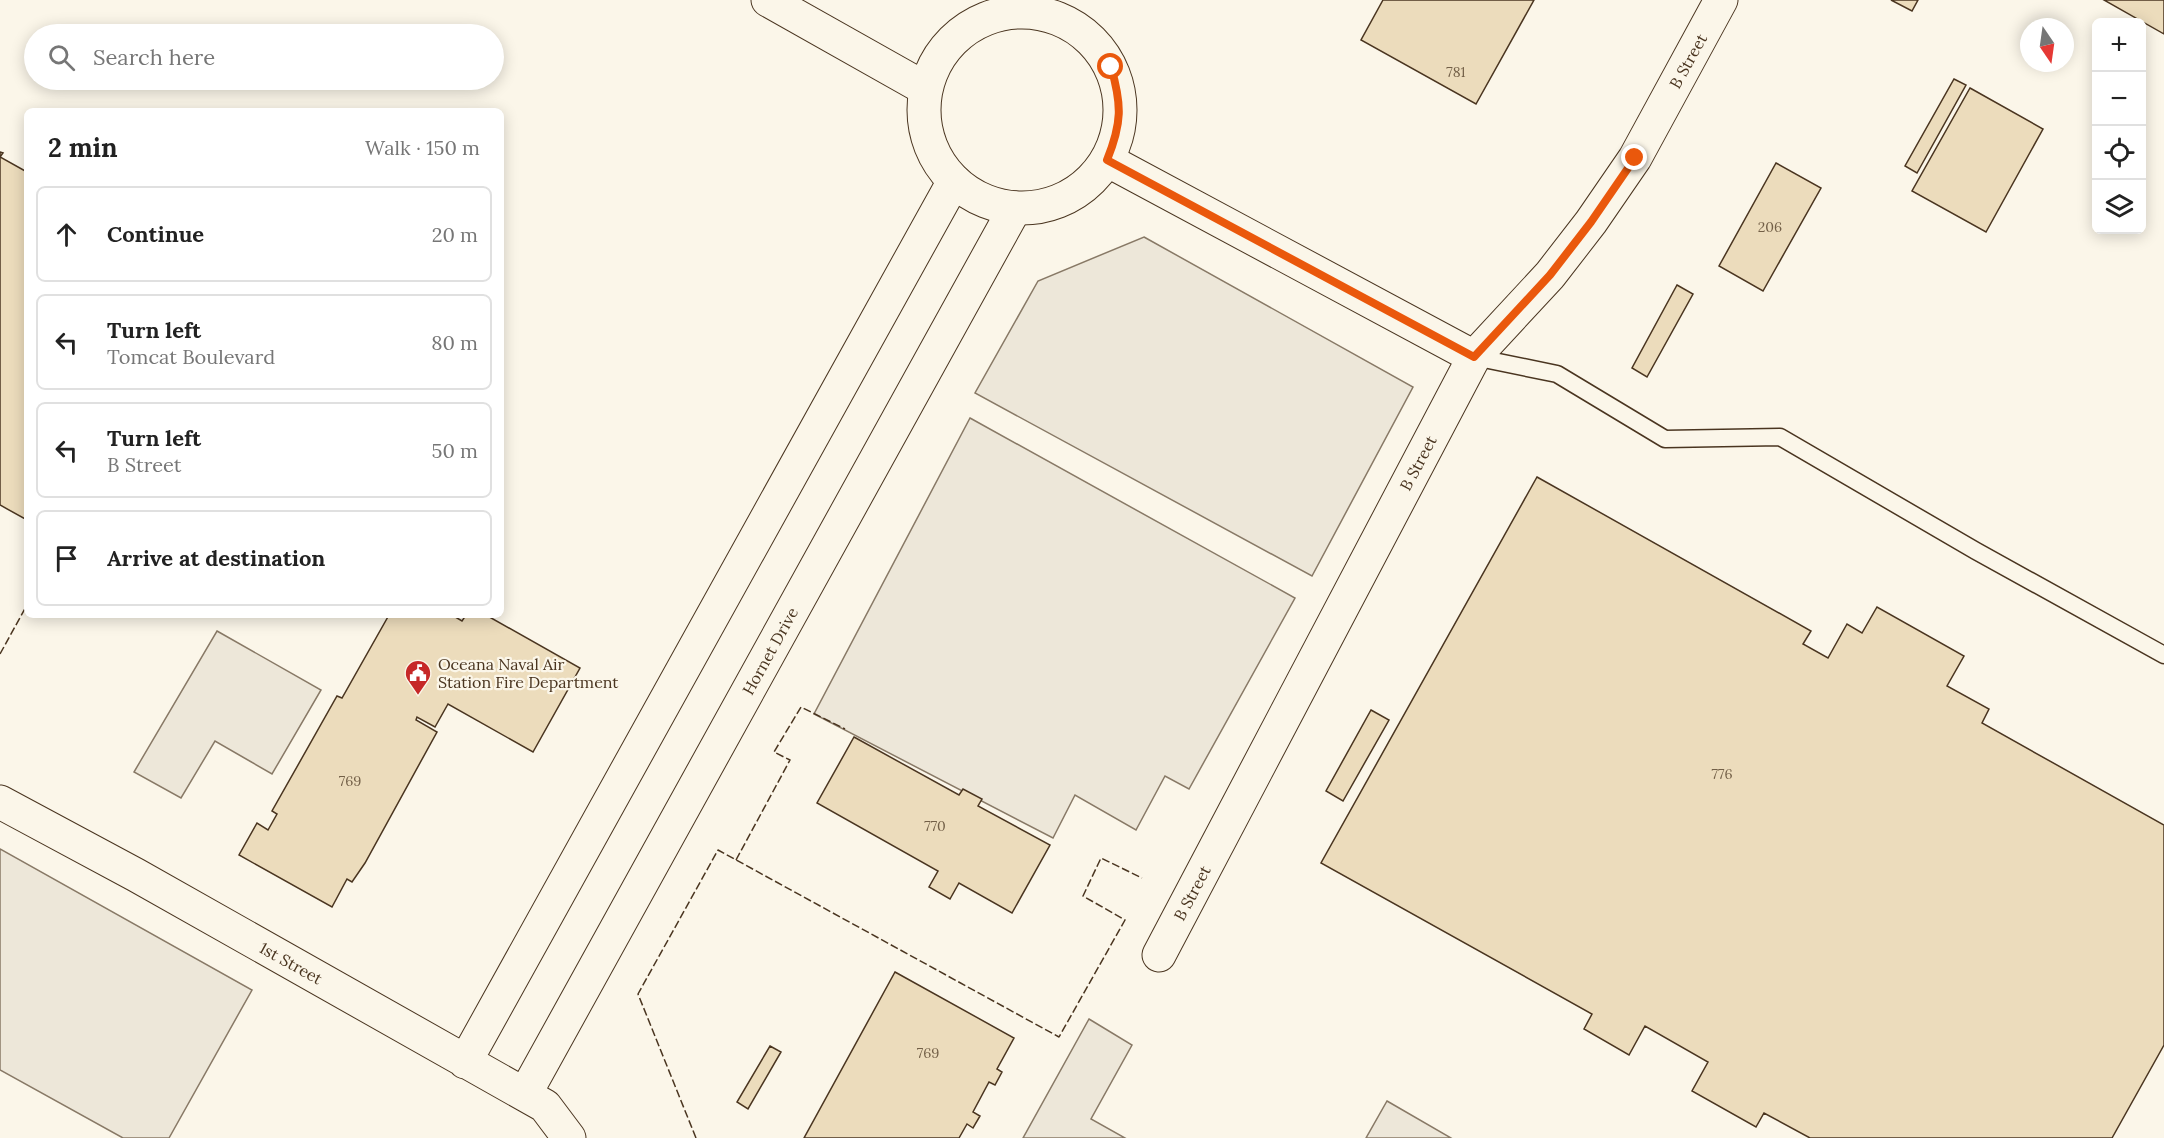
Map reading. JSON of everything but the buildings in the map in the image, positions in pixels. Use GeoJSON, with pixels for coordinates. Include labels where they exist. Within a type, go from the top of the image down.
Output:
{"type":"FeatureCollection","features":[{"type":"Feature","properties":{"kind":"street"},"geometry":{"type":"LineString","coordinates":[[768,0],[926,89]]}},
{"type":"Feature","properties":{"kind":"street","name":"B Street"},"geometry":{"type":"LineString","coordinates":[[1159,955],[1474,357],[1550,275],[1591,222],[1635,158],[1721,0]]}},
{"type":"Feature","properties":{"kind":"street"},"geometry":{"type":"LineString","coordinates":[[1072,11],[1111,67],[1120,98],[1119,130],[1107,160],[1090,182],[1068,198],[1042,207],[1015,208],[982,200],[954,181],[938,161],[928,138],[924,113],[926,89],[937,61],[956,38],[980,21],[1008,13],[1072,11]]}},
{"type":"Feature","properties":{"kind":"street"},"geometry":{"type":"LineString","coordinates":[[1107,160],[1474,357]]}},
{"type":"Feature","properties":{"kind":"street"},"geometry":{"type":"LineString","coordinates":[[465,1062],[954,181]]}},
{"type":"Feature","properties":{"kind":"street","name":"Hornet Drive"},"geometry":{"type":"LineString","coordinates":[[525,1094],[1015,208]]}},
{"type":"Feature","properties":{"kind":"street","name":"1st Street"},"geometry":{"type":"LineString","coordinates":[[0,802],[136,875],[525,1094],[545,1106],[569,1138]]}},
{"type":"Feature","properties":{"kind":"lane"},"geometry":{"type":"LineString","coordinates":[[1474,357],[1557,374],[1665,439],[1780,437],[1976,551],[2164,655]]}},
{"type":"Feature","properties":{"kind":"shaded area"},"geometry":{"type":"Polygon","coordinates":[[[1144,237],[1413,387],[1312,576],[975,393],[1038,281],[1144,237]]]}},
{"type":"Feature","properties":{"kind":"shaded area"},"geometry":{"type":"Polygon","coordinates":[[[970,418],[1295,598],[1189,789],[1165,776],[1136,830],[1075,795],[1053,838],[814,714],[970,418]]]}},
{"type":"Feature","properties":{"kind":"shaded area"},"geometry":{"type":"Polygon","coordinates":[[[217,631],[321,690],[272,774],[215,741],[181,798],[134,772],[217,631]]]}},
{"type":"Feature","properties":{"kind":"shaded area"},"geometry":{"type":"Polygon","coordinates":[[[0,849],[252,990],[169,1138],[123,1138],[0,1070],[0,849]]]}},
{"type":"Feature","properties":{"kind":"shaded area"},"geometry":{"type":"Polygon","coordinates":[[[1089,1019],[1132,1045],[1091,1119],[1125,1138],[1023,1138],[1089,1019]]]}},
{"type":"Feature","properties":{"kind":"shaded area"},"geometry":{"type":"Polygon","coordinates":[[[1387,1101],[1451,1138],[1366,1138],[1387,1101]]]}},
{"type":"Feature","properties":{"kind":"fence"},"geometry":{"type":"LineString","coordinates":[[0,654],[24,610]]}},
{"type":"Feature","properties":{"kind":"fence"},"geometry":{"type":"LineString","coordinates":[[736,860],[790,760],[774,752],[801,707],[845,729]]}},
{"type":"Feature","properties":{"kind":"fence"},"geometry":{"type":"LineString","coordinates":[[696,1138],[638,994],[718,850],[1059,1037],[1125,920],[1083,896],[1101,858],[1142,878]]}},
{"type":"Feature","properties":{"kind":"place","name":"Oceana Naval Air Station Fire Department"},"geometry":{"type":"Point","coordinates":[418,696]}},
{"type":"Feature","properties":{"kind":"route"},"geometry":{"type":"LineString","coordinates":[[1111,67],[1120,98],[1119,130],[1107,160],[1474,357],[1550,275],[1591,222],[1635,158]]}}]}
